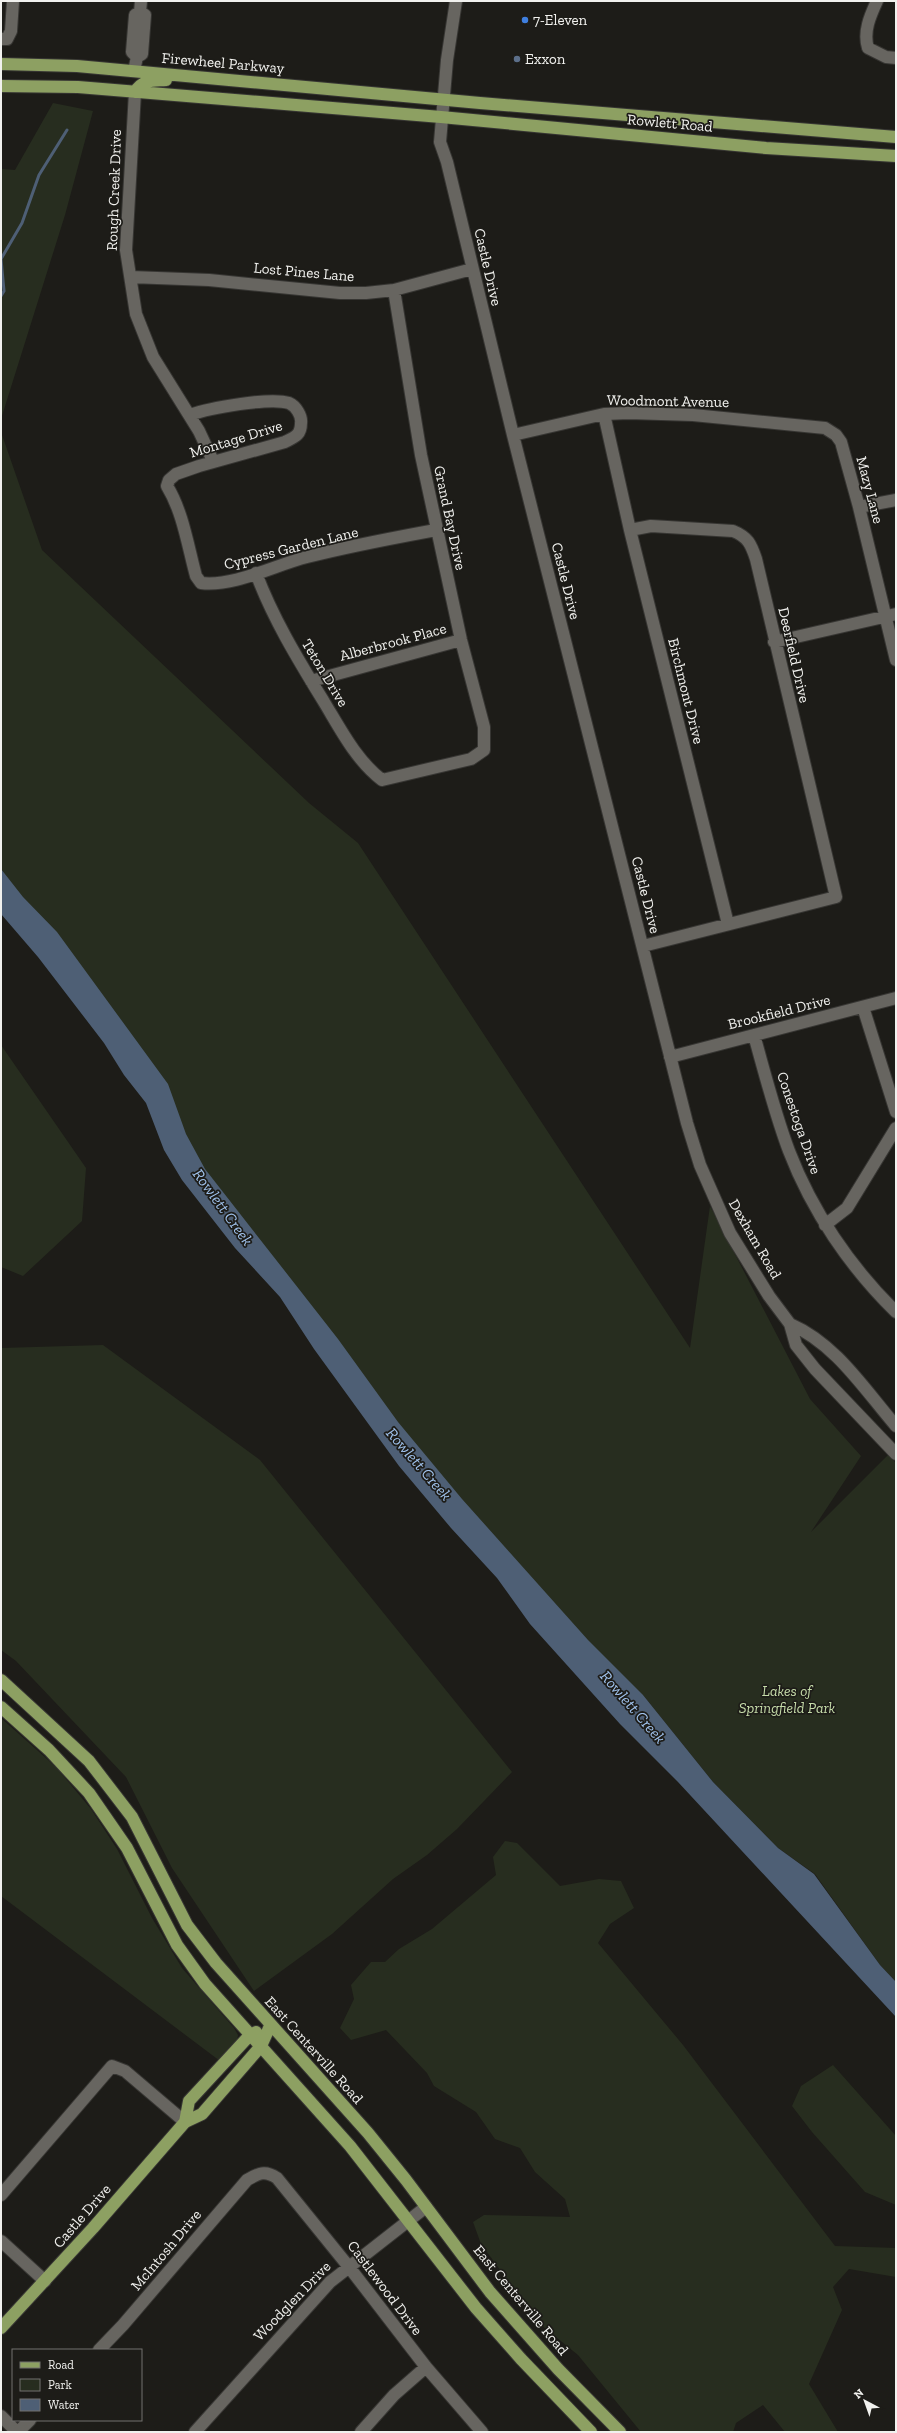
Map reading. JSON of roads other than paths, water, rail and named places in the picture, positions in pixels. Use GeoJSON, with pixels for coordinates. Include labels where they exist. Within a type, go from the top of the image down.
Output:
{"type":"FeatureCollection","features":[{"type":"Feature","properties":{"kind":"main road","name":"Firewheel Parkway"},"geometry":{"type":"LineString","coordinates":[[1,64],[55,64],[442,99]]}},
{"type":"Feature","properties":{"kind":"main road"},"geometry":{"type":"LineString","coordinates":[[135,92],[140,84],[146,81],[220,78]]}},
{"type":"Feature","properties":{"kind":"main road"},"geometry":{"type":"LineString","coordinates":[[1,86],[48,86],[135,92],[442,117]]}},
{"type":"Feature","properties":{"kind":"main road","name":"Rowlett Road"},"geometry":{"type":"LineString","coordinates":[[442,99],[896,136]]}},
{"type":"Feature","properties":{"kind":"main road","name":"Rowlett Road"},"geometry":{"type":"LineString","coordinates":[[442,117],[766,148],[896,156]]}},
{"type":"Feature","properties":{"kind":"main road"},"geometry":{"type":"LineString","coordinates":[[766,148],[769,126]]}},
{"type":"Feature","properties":{"kind":"main road","name":"East Centerville Road"},"geometry":{"type":"LineString","coordinates":[[1,1680],[67,1739],[89,1761],[110,1786],[132,1817],[150,1848],[187,1925],[216,1963],[270,2026],[368,2133],[490,2292],[558,2369],[620,2432]]}},
{"type":"Feature","properties":{"kind":"main road"},"geometry":{"type":"LineString","coordinates":[[1,1707],[49,1750],[89,1793],[127,1848],[177,1945],[205,1984],[350,2146],[476,2308],[521,2359],[591,2432]]}},
{"type":"Feature","properties":{"kind":"main road"},"geometry":{"type":"LineString","coordinates":[[185,2122],[189,2102],[250,2035],[270,2026]]}},
{"type":"Feature","properties":{"kind":"main road","name":"Castle Drive"},"geometry":{"type":"LineString","coordinates":[[1,2328],[45,2281],[185,2122],[202,2114],[261,2046],[270,2026]]}},
{"type":"Feature","properties":{"kind":"street"},"geometry":{"type":"LineString","coordinates":[[1,39],[6,39],[11,31],[13,1]]}},
{"type":"Feature","properties":{"kind":"street","name":"Castle Drive"},"geometry":{"type":"LineString","coordinates":[[456,1],[442,99],[440,142],[447,162],[513,435],[670,1057],[700,1165]]}},
{"type":"Feature","properties":{"kind":"street"},"geometry":{"type":"LineString","coordinates":[[877,1],[868,24],[866,40],[868,48],[886,57],[896,58]]}},
{"type":"Feature","properties":{"kind":"street"},"geometry":{"type":"LineString","coordinates":[[134,71],[137,57],[132,52],[136,15],[142,9]]}},
{"type":"Feature","properties":{"kind":"street","name":"Rough Creek Drive"},"geometry":{"type":"LineString","coordinates":[[135,92],[126,250],[136,314],[146,342],[190,415],[213,461]]}},
{"type":"Feature","properties":{"kind":"street","name":"Lost Pines Lane"},"geometry":{"type":"LineString","coordinates":[[131,277],[209,280],[340,293],[394,290],[472,269]]}},
{"type":"Feature","properties":{"kind":"street","name":"Grand Bay Drive"},"geometry":{"type":"LineString","coordinates":[[382,780],[471,759],[484,750],[484,727],[461,640],[420,455],[394,290]]}},
{"type":"Feature","properties":{"kind":"street","name":"Montage Drive"},"geometry":{"type":"LineString","coordinates":[[190,415],[227,406],[280,402],[290,403],[296,409],[302,420],[301,430],[297,436],[285,442],[213,461],[176,474],[169,480],[166,486],[172,495],[182,524],[196,576],[201,583]]}},
{"type":"Feature","properties":{"kind":"street","name":"Woodmont Avenue"},"geometry":{"type":"LineString","coordinates":[[513,435],[604,414],[693,415],[825,428]]}},
{"type":"Feature","properties":{"kind":"street","name":"Birchmont Drive"},"geometry":{"type":"LineString","coordinates":[[604,414],[630,530],[728,924]]}},
{"type":"Feature","properties":{"kind":"street","name":"Mazy Lane"},"geometry":{"type":"LineString","coordinates":[[825,428],[836,435],[841,442],[891,615],[896,660]]}},
{"type":"Feature","properties":{"kind":"street"},"geometry":{"type":"LineString","coordinates":[[859,507],[896,500]]}},
{"type":"Feature","properties":{"kind":"street","name":"Deerfield Drive"},"geometry":{"type":"LineString","coordinates":[[630,530],[651,526],[733,531],[744,535],[750,542],[756,559],[774,642],[836,897],[728,924]]}},
{"type":"Feature","properties":{"kind":"street","name":"Cypress Garden Lane"},"geometry":{"type":"LineString","coordinates":[[201,583],[211,584],[256,573],[308,557],[436,530]]}},
{"type":"Feature","properties":{"kind":"street","name":"Teton Drive"},"geometry":{"type":"LineString","coordinates":[[256,573],[267,602],[311,681],[351,746],[372,772],[382,780]]}},
{"type":"Feature","properties":{"kind":"street"},"geometry":{"type":"LineString","coordinates":[[774,642],[891,615]]}},
{"type":"Feature","properties":{"kind":"street","name":"Alberbrook Place"},"geometry":{"type":"LineString","coordinates":[[311,681],[461,640]]}},
{"type":"Feature","properties":{"kind":"street"},"geometry":{"type":"LineString","coordinates":[[642,946],[728,924]]}},
{"type":"Feature","properties":{"kind":"street","name":"Brookfield Drive"},"geometry":{"type":"LineString","coordinates":[[670,1057],[896,998]]}},
{"type":"Feature","properties":{"kind":"street"},"geometry":{"type":"LineString","coordinates":[[863,1007],[896,1112]]}},
{"type":"Feature","properties":{"kind":"street","name":"Conestoga Drive"},"geometry":{"type":"LineString","coordinates":[[754,1035],[789,1151],[825,1225],[865,1279],[896,1312]]}},
{"type":"Feature","properties":{"kind":"street"},"geometry":{"type":"LineString","coordinates":[[825,1225],[847,1208],[896,1128]]}},
{"type":"Feature","properties":{"kind":"street","name":"Dexham Road"},"geometry":{"type":"LineString","coordinates":[[700,1165],[730,1233],[769,1296],[790,1324],[796,1345],[815,1369],[894,1449]]}},
{"type":"Feature","properties":{"kind":"street","name":"Dexham Road"},"geometry":{"type":"LineString","coordinates":[[790,1324],[806,1331],[827,1346],[896,1426]]}},
{"type":"Feature","properties":{"kind":"street"},"geometry":{"type":"LineString","coordinates":[[1,2195],[112,2066],[125,2071],[185,2122]]}},
{"type":"Feature","properties":{"kind":"street","name":"Castlewood Drive"},"geometry":{"type":"LineString","coordinates":[[259,2173],[268,2172],[277,2178],[349,2267],[426,2367],[482,2432]]}},
{"type":"Feature","properties":{"kind":"street","name":"McIntosh Drive"},"geometry":{"type":"LineString","coordinates":[[100,2349],[123,2325],[247,2180],[259,2173]]}},
{"type":"Feature","properties":{"kind":"street","name":"Woodglen Drive"},"geometry":{"type":"LineString","coordinates":[[195,2432],[315,2297],[349,2267],[426,2207]]}},
{"type":"Feature","properties":{"kind":"street"},"geometry":{"type":"LineString","coordinates":[[1,2241],[45,2281]]}},
{"type":"Feature","properties":{"kind":"street"},"geometry":{"type":"LineString","coordinates":[[361,2432],[394,2395],[426,2367]]}},
{"type":"Feature","properties":{"kind":"street"},"geometry":{"type":"LineString","coordinates":[[1,2416],[18,2432],[29,2421]]}},
{"type":"Feature","properties":{"kind":"water","name":"Rowlett Creek"},"geometry":{"type":"Polygon","coordinates":[[[1,869],[23,897],[57,932],[168,1084],[186,1134],[205,1169],[338,1339],[398,1422],[462,1499],[588,1640],[643,1695],[713,1782],[778,1848],[814,1874],[880,1965],[896,1982],[896,2017],[678,1782],[620,1724],[530,1624],[497,1578],[451,1528],[399,1466],[314,1349],[280,1297],[235,1248],[182,1180],[164,1150],[146,1103],[124,1075],[104,1043],[38,957],[1,914],[1,869]]]}},
{"type":"Feature","properties":{"kind":"waterway"},"geometry":{"type":"LineString","coordinates":[[1,296],[4,291],[1,259],[22,223],[39,175],[67,130]]}},
{"type":"Feature","properties":{"kind":"place","name":"7-Eleven"},"geometry":{"type":"Point","coordinates":[525,20]}},
{"type":"Feature","properties":{"kind":"place","name":"Exxon"},"geometry":{"type":"Point","coordinates":[517,59]}},
{"type":"Feature","properties":{"kind":"park label","name":"Lakes of Springfield Park"},"geometry":{"type":"Point","coordinates":[787,1700]}}]}
